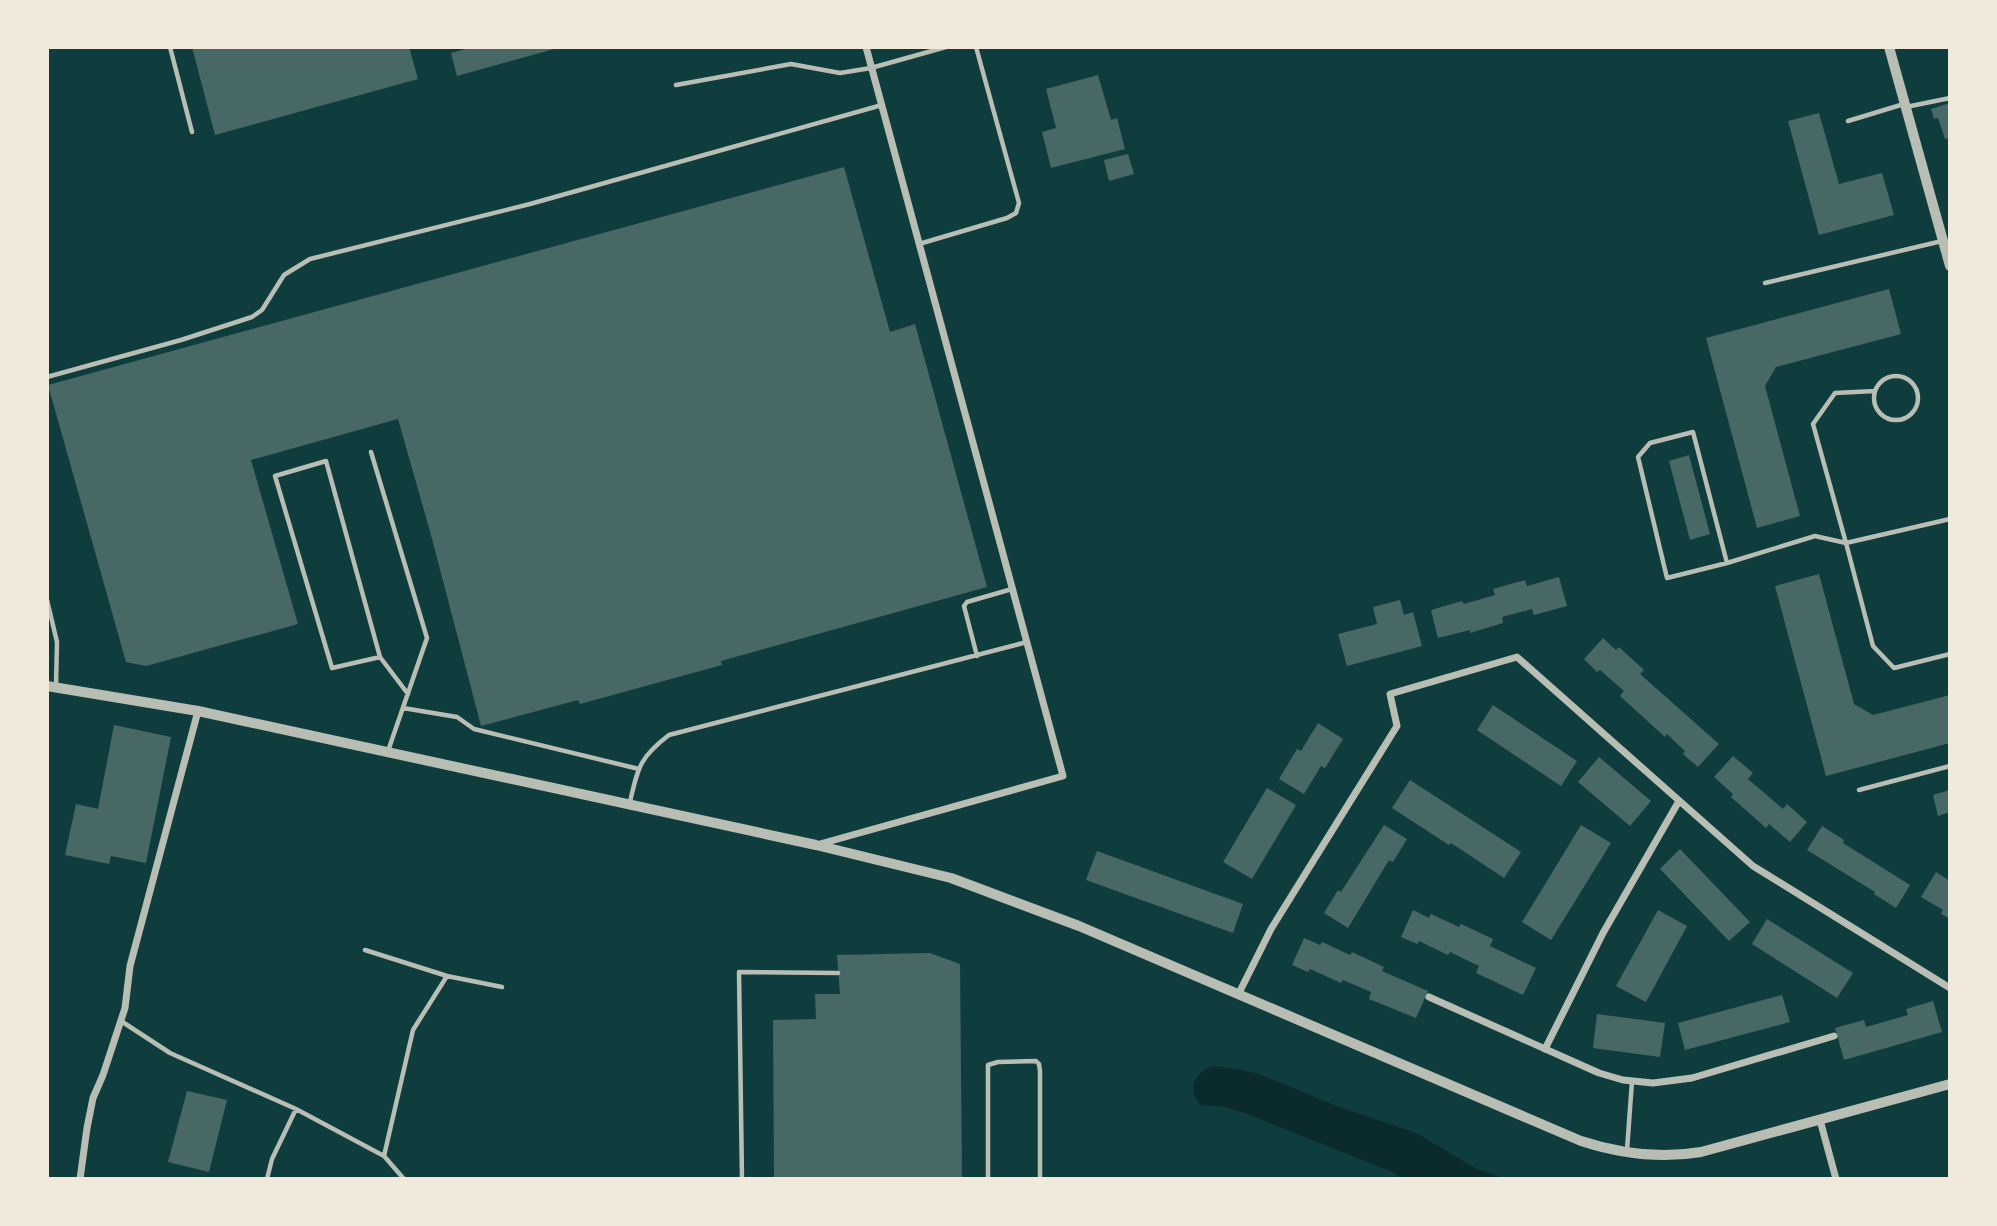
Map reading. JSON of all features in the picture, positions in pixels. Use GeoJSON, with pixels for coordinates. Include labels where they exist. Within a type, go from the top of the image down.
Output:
{"type":"FeatureCollection","features":[{"type":"Feature","properties":{"kind":"street"},"geometry":{"type":"LineString","coordinates":[[816,845],[1063,776],[866,47]]}},
{"type":"Feature","properties":{"kind":"street"},"geometry":{"type":"LineString","coordinates":[[1889,47],[1946,240],[1950,265]]}},
{"type":"Feature","properties":{"kind":"street"},"geometry":{"type":"LineString","coordinates":[[1238,995],[1271,929],[1397,726],[1390,694],[1517,657],[1753,866],[1950,988]]}},
{"type":"Feature","properties":{"kind":"street"},"geometry":{"type":"LineString","coordinates":[[52,687],[198,711],[916,868],[972,885],[1066,921],[1581,1141],[1627,1153],[1659,1156],[1701,1152],[1950,1084]]}},
{"type":"Feature","properties":{"kind":"street"},"geometry":{"type":"LineString","coordinates":[[80,1179],[86,1128],[93,1098],[125,1008],[133,954],[198,711]]}},
{"type":"Feature","properties":{"kind":"street"},"geometry":{"type":"LineString","coordinates":[[1545,1049],[1603,933],[1679,801]]}},
{"type":"Feature","properties":{"kind":"street"},"geometry":{"type":"LineString","coordinates":[[1429,997],[1599,1073],[1632,1081],[1657,1083],[1692,1078],[1834,1036]]}},
{"type":"Feature","properties":{"kind":"street"},"geometry":{"type":"LineString","coordinates":[[1820,1120],[1836,1179]]}},
{"type":"Feature","properties":{"kind":"lane"},"geometry":{"type":"LineString","coordinates":[[170,47],[192,132]]}},
{"type":"Feature","properties":{"kind":"lane"},"geometry":{"type":"LineString","coordinates":[[676,85],[791,64],[840,73],[872,68],[946,47]]}},
{"type":"Feature","properties":{"kind":"lane"},"geometry":{"type":"LineString","coordinates":[[919,244],[1007,218],[1016,212],[1019,203],[976,47]]}},
{"type":"Feature","properties":{"kind":"lane"},"geometry":{"type":"LineString","coordinates":[[1848,121],[1905,105],[1950,98]]}},
{"type":"Feature","properties":{"kind":"lane"},"geometry":{"type":"LineString","coordinates":[[47,377],[181,340],[252,317],[262,310],[284,275],[310,259],[530,204],[882,105]]}},
{"type":"Feature","properties":{"kind":"lane"},"geometry":{"type":"LineString","coordinates":[[1765,284],[1946,240]]}},
{"type":"Feature","properties":{"kind":"lane"},"geometry":{"type":"LineString","coordinates":[[1903,377],[1916,388],[1917,405],[1906,417],[1890,419],[1882,415],[1877,408],[1875,391],[1886,379],[1903,377]]}},
{"type":"Feature","properties":{"kind":"lane"},"geometry":{"type":"LineString","coordinates":[[1875,391],[1835,393],[1813,424],[1873,646],[1894,668],[1950,654]]}},
{"type":"Feature","properties":{"kind":"lane"},"geometry":{"type":"LineString","coordinates":[[1727,562],[1693,432],[1650,443],[1638,457],[1667,578],[1727,562],[1815,536],[1846,543],[1950,519]]}},
{"type":"Feature","properties":{"kind":"lane"},"geometry":{"type":"LineString","coordinates":[[371,452],[427,638],[388,752]]}},
{"type":"Feature","properties":{"kind":"lane"},"geometry":{"type":"LineString","coordinates":[[380,657],[332,668],[275,476],[326,461],[380,657],[408,694]]}},
{"type":"Feature","properties":{"kind":"lane"},"geometry":{"type":"LineString","coordinates":[[977,656],[964,606],[967,602],[1013,589]]}},
{"type":"Feature","properties":{"kind":"lane"},"geometry":{"type":"LineString","coordinates":[[47,600],[57,642],[52,687]]}},
{"type":"Feature","properties":{"kind":"lane"},"geometry":{"type":"LineString","coordinates":[[629,804],[641,761],[669,735],[1027,642]]}},
{"type":"Feature","properties":{"kind":"lane"},"geometry":{"type":"LineString","coordinates":[[403,708],[457,717],[474,729],[639,769]]}},
{"type":"Feature","properties":{"kind":"lane"},"geometry":{"type":"LineString","coordinates":[[1859,790],[1950,766]]}},
{"type":"Feature","properties":{"kind":"lane"},"geometry":{"type":"LineString","coordinates":[[365,950],[447,975],[502,986]]}},
{"type":"Feature","properties":{"kind":"lane"},"geometry":{"type":"LineString","coordinates":[[742,1179],[739,972],[838,974]]}},
{"type":"Feature","properties":{"kind":"lane"},"geometry":{"type":"LineString","coordinates":[[384,1156],[414,1030],[447,975]]}},
{"type":"Feature","properties":{"kind":"lane"},"geometry":{"type":"LineString","coordinates":[[120,1020],[170,1053],[296,1109],[384,1156],[404,1179]]}},
{"type":"Feature","properties":{"kind":"lane"},"geometry":{"type":"LineString","coordinates":[[988,1179],[988,1065],[998,1062],[1036,1061],[1040,1071],[1040,1179]]}},
{"type":"Feature","properties":{"kind":"lane"},"geometry":{"type":"LineString","coordinates":[[1627,1153],[1632,1081]]}},
{"type":"Feature","properties":{"kind":"lane"},"geometry":{"type":"LineString","coordinates":[[267,1179],[272,1159],[296,1109]]}},
{"type":"Feature","properties":{"kind":"water"},"geometry":{"type":"Polygon","coordinates":[[[1213,1066],[1259,1074],[1339,1107],[1416,1133],[1477,1169],[1507,1179],[1401,1179],[1397,1174],[1245,1113],[1220,1106],[1201,1105],[1193,1088],[1197,1077],[1213,1066]]]}},
{"type":"Feature","properties":{"kind":"building"},"geometry":{"type":"Polygon","coordinates":[[[192,47],[409,47],[418,79],[215,135],[192,47]]]}},
{"type":"Feature","properties":{"kind":"building"},"geometry":{"type":"Polygon","coordinates":[[[465,47],[558,48],[457,76],[451,53],[466,49],[465,47]]]}},
{"type":"Feature","properties":{"kind":"building"},"geometry":{"type":"Polygon","coordinates":[[[1098,75],[1111,120],[1117,118],[1125,149],[1051,168],[1042,132],[1056,128],[1046,89],[1098,75]]]}},
{"type":"Feature","properties":{"kind":"building"},"geometry":{"type":"Polygon","coordinates":[[[1950,103],[1950,138],[1945,139],[1938,118],[1934,119],[1931,109],[1950,103]]]}},
{"type":"Feature","properties":{"kind":"building"},"geometry":{"type":"Polygon","coordinates":[[[1819,113],[1839,184],[1882,173],[1894,215],[1819,235],[1788,121],[1819,113]]]}},
{"type":"Feature","properties":{"kind":"building"},"geometry":{"type":"Polygon","coordinates":[[[1128,154],[1134,174],[1109,181],[1104,160],[1128,154]]]}},
{"type":"Feature","properties":{"kind":"building"},"geometry":{"type":"Polygon","coordinates":[[[844,167],[890,332],[915,324],[987,587],[721,661],[722,665],[580,704],[578,700],[481,726],[398,419],[251,460],[298,624],[146,666],[126,662],[48,385],[844,167]]]}},
{"type":"Feature","properties":{"kind":"building"},"geometry":{"type":"Polygon","coordinates":[[[1889,289],[1901,334],[1776,367],[1765,386],[1800,516],[1757,528],[1706,338],[1889,289]]]}},
{"type":"Feature","properties":{"kind":"building"},"geometry":{"type":"Polygon","coordinates":[[[1689,455],[1710,534],[1690,540],[1669,461],[1689,455]]]}},
{"type":"Feature","properties":{"kind":"building"},"geometry":{"type":"Polygon","coordinates":[[[1819,574],[1854,704],[1873,715],[1950,695],[1950,743],[1826,776],[1775,586],[1819,574]]]}},
{"type":"Feature","properties":{"kind":"building"},"geometry":{"type":"Polygon","coordinates":[[[1559,577],[1567,606],[1534,615],[1532,609],[1502,617],[1503,623],[1470,633],[1470,630],[1438,638],[1431,610],[1495,595],[1493,589],[1525,580],[1527,586],[1559,577]]]}},
{"type":"Feature","properties":{"kind":"building"},"geometry":{"type":"Polygon","coordinates":[[[1400,600],[1404,615],[1413,612],[1422,646],[1347,666],[1338,634],[1377,624],[1373,607],[1400,600]]]}},
{"type":"Feature","properties":{"kind":"building"},"geometry":{"type":"Polygon","coordinates":[[[1603,638],[1616,650],[1619,647],[1644,670],[1640,674],[1719,744],[1698,767],[1667,734],[1665,737],[1620,696],[1624,691],[1584,659],[1603,638]]]}},
{"type":"Feature","properties":{"kind":"building"},"geometry":{"type":"Polygon","coordinates":[[[1493,705],[1577,761],[1561,786],[1477,730],[1493,705]]]}},
{"type":"Feature","properties":{"kind":"building"},"geometry":{"type":"Polygon","coordinates":[[[1318,723],[1343,739],[1325,768],[1321,766],[1304,794],[1279,779],[1297,749],[1301,751],[1318,723]]]}},
{"type":"Feature","properties":{"kind":"building"},"geometry":{"type":"Polygon","coordinates":[[[114,725],[171,737],[146,863],[111,856],[109,864],[65,855],[76,804],[98,809],[114,725]]]}},
{"type":"Feature","properties":{"kind":"building"},"geometry":{"type":"Polygon","coordinates":[[[1733,756],[1753,773],[1748,779],[1783,809],[1787,804],[1807,822],[1790,842],[1769,824],[1766,828],[1731,797],[1733,794],[1714,777],[1733,756]]]}},
{"type":"Feature","properties":{"kind":"building"},"geometry":{"type":"Polygon","coordinates":[[[1599,757],[1651,801],[1630,826],[1578,782],[1599,757]]]}},
{"type":"Feature","properties":{"kind":"building"},"geometry":{"type":"Polygon","coordinates":[[[1410,780],[1521,852],[1504,878],[1392,808],[1410,780]]]}},
{"type":"Feature","properties":{"kind":"building"},"geometry":{"type":"Polygon","coordinates":[[[1267,788],[1296,805],[1252,879],[1223,862],[1267,788]]]}},
{"type":"Feature","properties":{"kind":"building"},"geometry":{"type":"Polygon","coordinates":[[[1950,790],[1950,812],[1938,816],[1933,795],[1950,790]]]}},
{"type":"Feature","properties":{"kind":"building"},"geometry":{"type":"Polygon","coordinates":[[[1384,825],[1407,839],[1393,862],[1389,860],[1348,928],[1324,913],[1338,890],[1341,892],[1384,825]]]}},
{"type":"Feature","properties":{"kind":"building"},"geometry":{"type":"Polygon","coordinates":[[[1581,825],[1611,843],[1551,940],[1522,922],[1581,825]]]}},
{"type":"Feature","properties":{"kind":"building"},"geometry":{"type":"Polygon","coordinates":[[[1822,826],[1844,840],[1843,843],[1910,885],[1896,908],[1807,850],[1822,826]]]}},
{"type":"Feature","properties":{"kind":"building"},"geometry":{"type":"Polygon","coordinates":[[[1680,849],[1750,922],[1729,941],[1660,869],[1680,849]]]}},
{"type":"Feature","properties":{"kind":"building"},"geometry":{"type":"Polygon","coordinates":[[[1097,851],[1243,904],[1233,933],[1086,880],[1097,851]]]}},
{"type":"Feature","properties":{"kind":"building"},"geometry":{"type":"Polygon","coordinates":[[[1936,872],[1950,881],[1950,919],[1941,914],[1943,910],[1921,897],[1936,872]]]}},
{"type":"Feature","properties":{"kind":"building"},"geometry":{"type":"Polygon","coordinates":[[[1413,910],[1429,918],[1431,914],[1459,927],[1461,924],[1493,939],[1490,946],[1536,968],[1523,995],[1476,973],[1479,966],[1450,952],[1448,955],[1419,941],[1417,944],[1401,937],[1413,910]]]}},
{"type":"Feature","properties":{"kind":"building"},"geometry":{"type":"Polygon","coordinates":[[[1658,910],[1687,926],[1646,1002],[1616,986],[1658,910]]]}},
{"type":"Feature","properties":{"kind":"building"},"geometry":{"type":"Polygon","coordinates":[[[1767,919],[1853,973],[1837,998],[1752,944],[1767,919]]]}},
{"type":"Feature","properties":{"kind":"building"},"geometry":{"type":"Polygon","coordinates":[[[1304,938],[1320,945],[1322,942],[1350,955],[1352,952],[1384,967],[1382,971],[1428,991],[1416,1018],[1369,999],[1371,992],[1343,980],[1341,983],[1310,969],[1308,972],[1292,965],[1304,938]]]}},
{"type":"Feature","properties":{"kind":"building"},"geometry":{"type":"Polygon","coordinates":[[[930,953],[960,964],[962,1179],[774,1179],[773,1020],[816,1019],[815,994],[840,994],[837,955],[930,953]]]}},
{"type":"Feature","properties":{"kind":"building"},"geometry":{"type":"Polygon","coordinates":[[[1782,995],[1790,1022],[1685,1050],[1678,1023],[1782,995]]]}},
{"type":"Feature","properties":{"kind":"building"},"geometry":{"type":"Polygon","coordinates":[[[1933,1001],[1942,1032],[1844,1060],[1835,1028],[1864,1020],[1866,1027],[1908,1015],[1906,1009],[1933,1001]]]}},
{"type":"Feature","properties":{"kind":"building"},"geometry":{"type":"Polygon","coordinates":[[[1597,1014],[1665,1023],[1660,1057],[1593,1048],[1597,1014]]]}},
{"type":"Feature","properties":{"kind":"building"},"geometry":{"type":"Polygon","coordinates":[[[187,1091],[227,1100],[209,1172],[168,1162],[187,1091]]]}}]}
